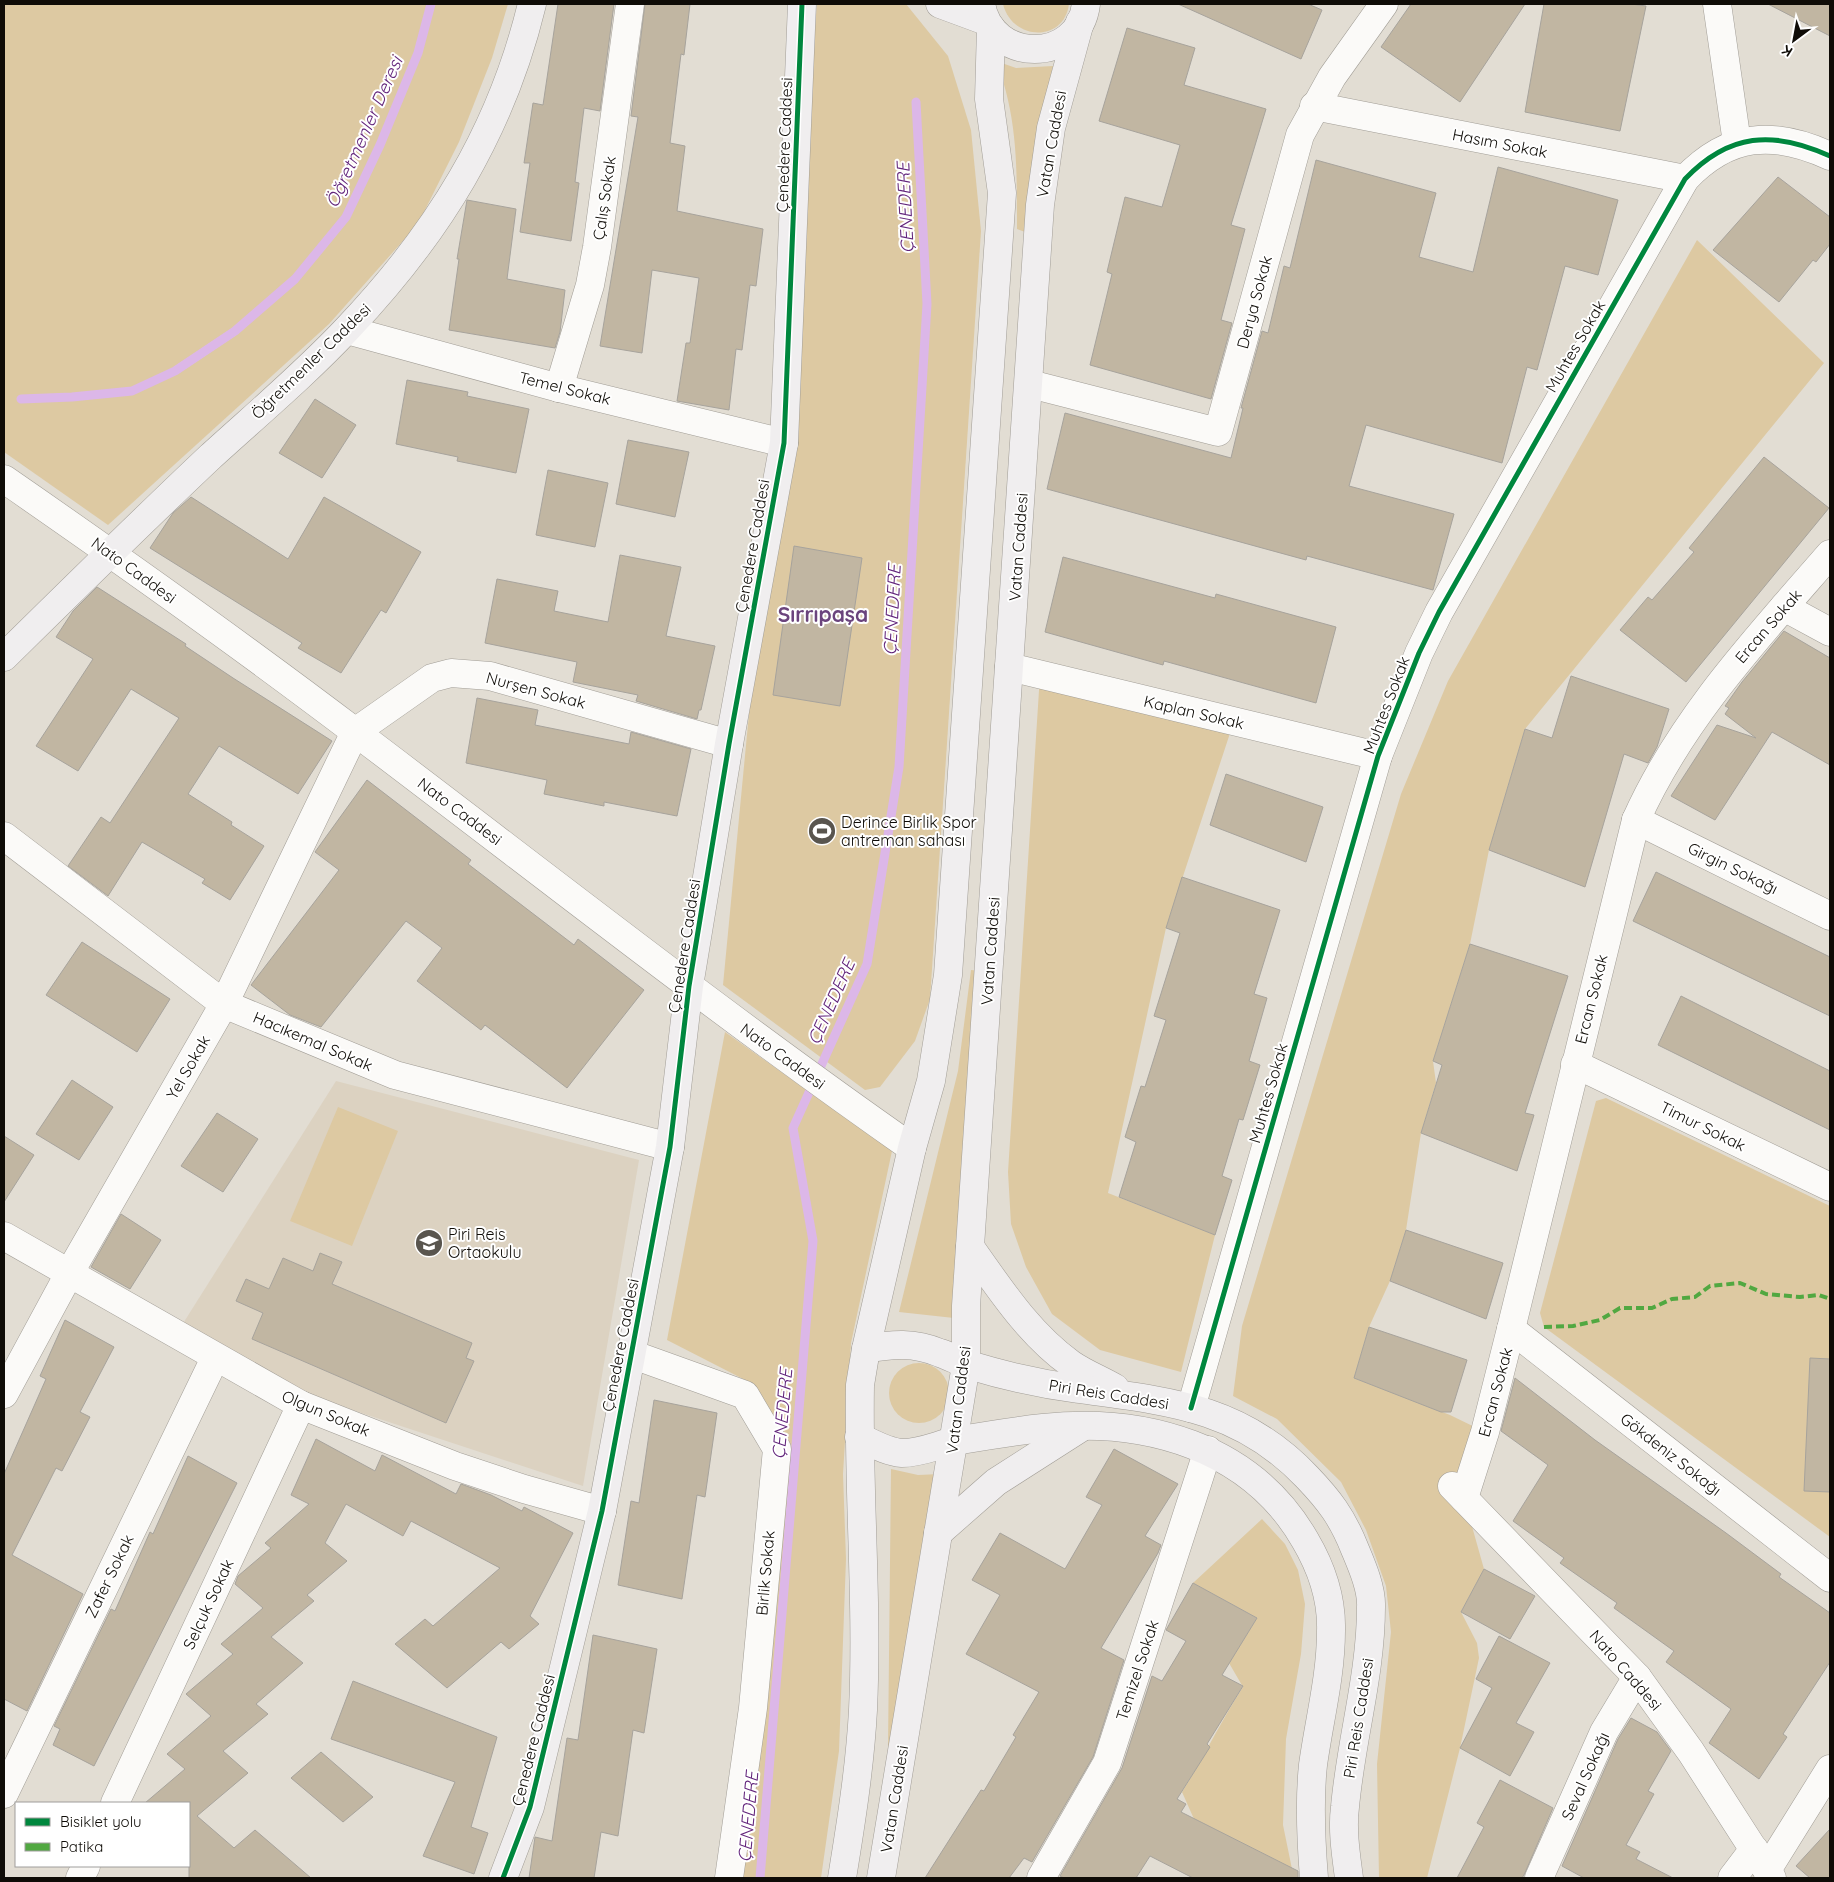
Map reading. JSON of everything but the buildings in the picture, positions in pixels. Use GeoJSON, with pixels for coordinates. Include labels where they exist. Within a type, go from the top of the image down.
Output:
{"type":"FeatureCollection","features":[{"type":"Feature","properties":{"kind":"main road","name":"Öğretmenler Caddesi"},"geometry":{"type":"LineString","coordinates":[[4,657],[109,552],[347,330],[420,246],[460,185],[486,136],[504,93],[532,4]]}},
{"type":"Feature","properties":{"kind":"main road","name":"Çenedere Caddesi"},"geometry":{"type":"LineString","coordinates":[[503,1878],[530,1807],[602,1511],[670,1147],[689,986],[729,744],[784,443],[802,4]]}},
{"type":"Feature","properties":{"kind":"main road","name":"Vatan Caddesi"},"geometry":{"type":"LineString","coordinates":[[940,4],[986,18],[1003,41],[1020,48],[1037,50],[1054,46],[1069,36],[1083,13]]}},
{"type":"Feature","properties":{"kind":"main road","name":"Vatan Caddesi"},"geometry":{"type":"LineString","coordinates":[[881,1878],[966,1365],[966,1306],[1030,384],[1040,206],[1046,161],[1060,92],[1083,13]]}},
{"type":"Feature","properties":{"kind":"main road"},"geometry":{"type":"LineString","coordinates":[[842,1878],[853,1815],[863,1710],[864,1622],[859,1437],[860,1385],[866,1349],[912,1148],[931,1081],[948,975],[1002,193],[1000,164],[988,99],[986,18]]}},
{"type":"Feature","properties":{"kind":"main road"},"geometry":{"type":"LineString","coordinates":[[970,1247],[1007,1300],[1036,1334],[1072,1364],[1130,1396]]}},
{"type":"Feature","properties":{"kind":"main road","name":"Piri Reis Caddesi"},"geometry":{"type":"LineString","coordinates":[[866,1349],[892,1344],[912,1344],[939,1352],[966,1365],[1041,1384],[1130,1396],[1191,1408],[1227,1420],[1261,1436],[1289,1458],[1319,1490],[1344,1522],[1361,1566],[1372,1604],[1365,1686],[1344,1809],[1349,1878]]}},
{"type":"Feature","properties":{"kind":"main road","name":"Piri Reis Caddesi"},"geometry":{"type":"LineString","coordinates":[[859,1437],[880,1447],[900,1453],[926,1450],[954,1442],[1044,1428],[1118,1426],[1162,1434],[1208,1450],[1244,1472],[1265,1490],[1295,1522],[1315,1556],[1329,1598],[1332,1632],[1313,1767],[1310,1820],[1314,1878]]}},
{"type":"Feature","properties":{"kind":"main road"},"geometry":{"type":"LineString","coordinates":[[938,1533],[996,1482],[1083,1427]]}},
{"type":"Feature","properties":{"kind":"street","name":"Çalış Sokak"},"geometry":{"type":"LineString","coordinates":[[559,388],[590,285],[630,4]]}},
{"type":"Feature","properties":{"kind":"street"},"geometry":{"type":"LineString","coordinates":[[1717,4],[1737,143]]}},
{"type":"Feature","properties":{"kind":"street","name":"Derya Sokak"},"geometry":{"type":"LineString","coordinates":[[1030,384],[1218,432],[1300,135],[1314,106],[1379,5]]}},
{"type":"Feature","properties":{"kind":"street","name":"Hasım Sokak"},"geometry":{"type":"LineString","coordinates":[[1314,106],[1685,179]]}},
{"type":"Feature","properties":{"kind":"street","name":"Muhtes Sokak"},"geometry":{"type":"LineString","coordinates":[[1191,1408],[1378,756],[1419,653],[1439,612],[1685,179],[1702,161],[1719,150],[1737,143],[1757,140],[1782,140],[1815,149],[1830,156]]}},
{"type":"Feature","properties":{"kind":"street","name":"Temel Sokak"},"geometry":{"type":"LineString","coordinates":[[347,330],[559,388],[784,443]]}},
{"type":"Feature","properties":{"kind":"street","name":"Nato Caddesi"},"geometry":{"type":"LineString","coordinates":[[4,479],[109,552],[355,732],[800,1069],[912,1148]]}},
{"type":"Feature","properties":{"kind":"street","name":"Ercan Sokak"},"geometry":{"type":"LineString","coordinates":[[1457,1491],[1485,1432],[1636,820],[1653,784],[1704,704],[1738,660],[1830,554]]}},
{"type":"Feature","properties":{"kind":"street"},"geometry":{"type":"LineString","coordinates":[[1784,607],[1830,632]]}},
{"type":"Feature","properties":{"kind":"street","name":"Kaplan Sokak"},"geometry":{"type":"LineString","coordinates":[[1009,667],[1378,756]]}},
{"type":"Feature","properties":{"kind":"street","name":"Nurşen Sokak"},"geometry":{"type":"LineString","coordinates":[[355,732],[432,678],[451,673],[470,673],[490,676],[729,744]]}},
{"type":"Feature","properties":{"kind":"street","name":"Yel Sokak"},"geometry":{"type":"LineString","coordinates":[[4,1394],[70,1272],[224,1004],[355,732]]}},
{"type":"Feature","properties":{"kind":"street","name":"Girgin Sokağı"},"geometry":{"type":"LineString","coordinates":[[1636,820],[1830,916]]}},
{"type":"Feature","properties":{"kind":"street","name":"Hacıkemal Sokak"},"geometry":{"type":"LineString","coordinates":[[4,836],[224,1004],[396,1075],[670,1147]]}},
{"type":"Feature","properties":{"kind":"street","name":"Timur Sokak"},"geometry":{"type":"LineString","coordinates":[[1575,1064],[1830,1188]]}},
{"type":"Feature","properties":{"kind":"street","name":"Olgun Sokak"},"geometry":{"type":"LineString","coordinates":[[4,1236],[70,1272],[215,1358],[302,1405],[456,1466],[524,1489],[602,1511]]}},
{"type":"Feature","properties":{"kind":"street","name":"Gökdeniz Sokağı"},"geometry":{"type":"LineString","coordinates":[[1511,1329],[1830,1578]]}},
{"type":"Feature","properties":{"kind":"street","name":"Birlik Sokak"},"geometry":{"type":"LineString","coordinates":[[631,1354],[745,1395],[777,1449],[752,1708],[729,1878]]}},
{"type":"Feature","properties":{"kind":"street","name":"Zafer Sokak"},"geometry":{"type":"LineString","coordinates":[[4,1794],[215,1358]]}},
{"type":"Feature","properties":{"kind":"street","name":"Selçuk Sokak"},"geometry":{"type":"LineString","coordinates":[[115,1802],[302,1405]]}},
{"type":"Feature","properties":{"kind":"street","name":"Temizel Sokak"},"geometry":{"type":"LineString","coordinates":[[1042,1878],[1107,1763],[1208,1450]]}},
{"type":"Feature","properties":{"kind":"street","name":"Nato Caddesi"},"geometry":{"type":"LineString","coordinates":[[1457,1491],[1637,1677],[1691,1752],[1765,1866]]}},
{"type":"Feature","properties":{"kind":"street","name":"Seval Sokağı"},"geometry":{"type":"LineString","coordinates":[[1541,1877],[1604,1732],[1637,1677]]}},
{"type":"Feature","properties":{"kind":"street"},"geometry":{"type":"LineString","coordinates":[[1732,1878],[1765,1866],[1830,1769]]}},
{"type":"Feature","properties":{"kind":"shaded area"},"geometry":{"type":"Polygon","coordinates":[[[4,4],[508,4],[492,58],[459,142],[418,224],[329,324],[108,525],[4,452],[4,4]]]}},
{"type":"Feature","properties":{"kind":"shaded area"},"geometry":{"type":"Polygon","coordinates":[[[906,4],[948,56],[971,130],[981,231],[930,999],[915,1041],[880,1087],[865,1090],[723,985],[817,5],[906,4]]]}},
{"type":"Feature","properties":{"kind":"shaded area"},"geometry":{"type":"Polygon","coordinates":[[[1003,4],[1069,4],[1065,17],[1058,26],[1048,31],[1038,32],[1027,31],[1016,25],[1008,16],[1003,4]]]}},
{"type":"Feature","properties":{"kind":"shaded area"},"geometry":{"type":"Polygon","coordinates":[[[996,61],[1016,68],[1053,66],[1043,108],[1025,232],[1017,229],[1015,143],[1009,102],[996,61]]]}},
{"type":"Feature","properties":{"kind":"shaded area"},"geometry":{"type":"Polygon","coordinates":[[[1697,240],[1824,363],[1525,729],[1489,850],[1470,944],[1433,1061],[1436,1083],[1421,1133],[1406,1230],[1390,1281],[1369,1327],[1354,1378],[1450,1415],[1485,1432],[1464,1498],[1484,1569],[1461,1612],[1477,1643],[1479,1658],[1460,1748],[1427,1878],[1379,1878],[1377,1764],[1391,1632],[1386,1586],[1366,1530],[1341,1482],[1277,1419],[1233,1396],[1242,1326],[1401,794],[1448,681],[1697,240]]]}},
{"type":"Feature","properties":{"kind":"shaded area"},"geometry":{"type":"Polygon","coordinates":[[[1040,675],[1234,721],[1166,928],[1108,1193],[1215,1235],[1181,1372],[1100,1350],[1052,1314],[1026,1267],[1011,1224],[1008,1172],[1040,675]]]}},
{"type":"Feature","properties":{"kind":"shaded area"},"geometry":{"type":"Polygon","coordinates":[[[971,970],[983,971],[954,1318],[899,1312],[958,1071],[971,970]]]}},
{"type":"Feature","properties":{"kind":"shaded area"},"geometry":{"type":"Polygon","coordinates":[[[725,1032],[892,1151],[851,1343],[843,1474],[846,1559],[839,1751],[821,1878],[739,1878],[783,1432],[749,1382],[667,1340],[725,1032]]]}},
{"type":"Feature","properties":{"kind":"shaded area","name":"Piri Reis Ortaokulu"},"geometry":{"type":"Polygon","coordinates":[[[336,1081],[639,1160],[583,1486],[316,1398],[182,1325],[336,1081]]]}},
{"type":"Feature","properties":{"kind":"shaded area"},"geometry":{"type":"Polygon","coordinates":[[[1606,1098],[1830,1206],[1830,1537],[1544,1327],[1540,1313],[1596,1101],[1606,1098]]]}},
{"type":"Feature","properties":{"kind":"shaded area"},"geometry":{"type":"Polygon","coordinates":[[[338,1107],[398,1131],[352,1246],[290,1221],[338,1107]]]}},
{"type":"Feature","properties":{"kind":"shaded area"},"geometry":{"type":"Polygon","coordinates":[[[913,1363],[925,1363],[936,1368],[944,1376],[949,1387],[947,1405],[936,1418],[925,1423],[913,1423],[902,1418],[894,1410],[889,1399],[889,1387],[894,1376],[902,1368],[913,1363]]]}},
{"type":"Feature","properties":{"kind":"shaded area"},"geometry":{"type":"Polygon","coordinates":[[[891,1469],[918,1475],[940,1474],[895,1750],[888,1749],[891,1469]]]}},
{"type":"Feature","properties":{"kind":"shaded area"},"geometry":{"type":"Polygon","coordinates":[[[1262,1519],[1285,1544],[1298,1570],[1305,1604],[1301,1654],[1286,1739],[1283,1825],[1292,1869],[1194,1819],[1182,1792],[1243,1687],[1229,1663],[1257,1618],[1193,1583],[1262,1519]]]}},
{"type":"Feature","properties":{"kind":"waterway","name":"Öğretmenler Deresi"},"geometry":{"type":"LineString","coordinates":[[21,399],[72,397],[132,391],[175,371],[235,331],[295,279],[346,217],[380,145],[418,53],[431,4]]}},
{"type":"Feature","properties":{"kind":"waterway","name":"ÇENEDERE"},"geometry":{"type":"LineString","coordinates":[[760,1878],[813,1241],[793,1128],[867,964],[899,767],[927,304],[916,102]]}},
{"type":"Feature","properties":{"kind":"marked path"},"geometry":{"type":"LineString","coordinates":[[1544,1327],[1573,1326],[1600,1320],[1620,1308],[1652,1308],[1672,1299],[1695,1297],[1710,1286],[1740,1283],[1766,1294],[1800,1297],[1819,1295],[1830,1299]]}},
{"type":"Feature","properties":{"kind":"cycle path"},"geometry":{"type":"LineString","coordinates":[[503,1878],[530,1807],[602,1511],[670,1147],[689,986],[729,744],[784,443],[802,4]]}},
{"type":"Feature","properties":{"kind":"cycle path"},"geometry":{"type":"LineString","coordinates":[[1191,1408],[1378,756],[1419,653],[1439,612],[1685,179],[1718,152],[1753,140],[1789,142],[1830,156]]}},
{"type":"Feature","properties":{"kind":"place","name":"Derince Birlik Spor antreman sahası"},"geometry":{"type":"Point","coordinates":[822,831]}},
{"type":"Feature","properties":{"kind":"place","name":"Piri Reis Ortaokulu"},"geometry":{"type":"Point","coordinates":[429,1243]}},
{"type":"Feature","properties":{"kind":"district","name":"Sırrıpaşa"},"geometry":{"type":"Point","coordinates":[823,614]}}]}
